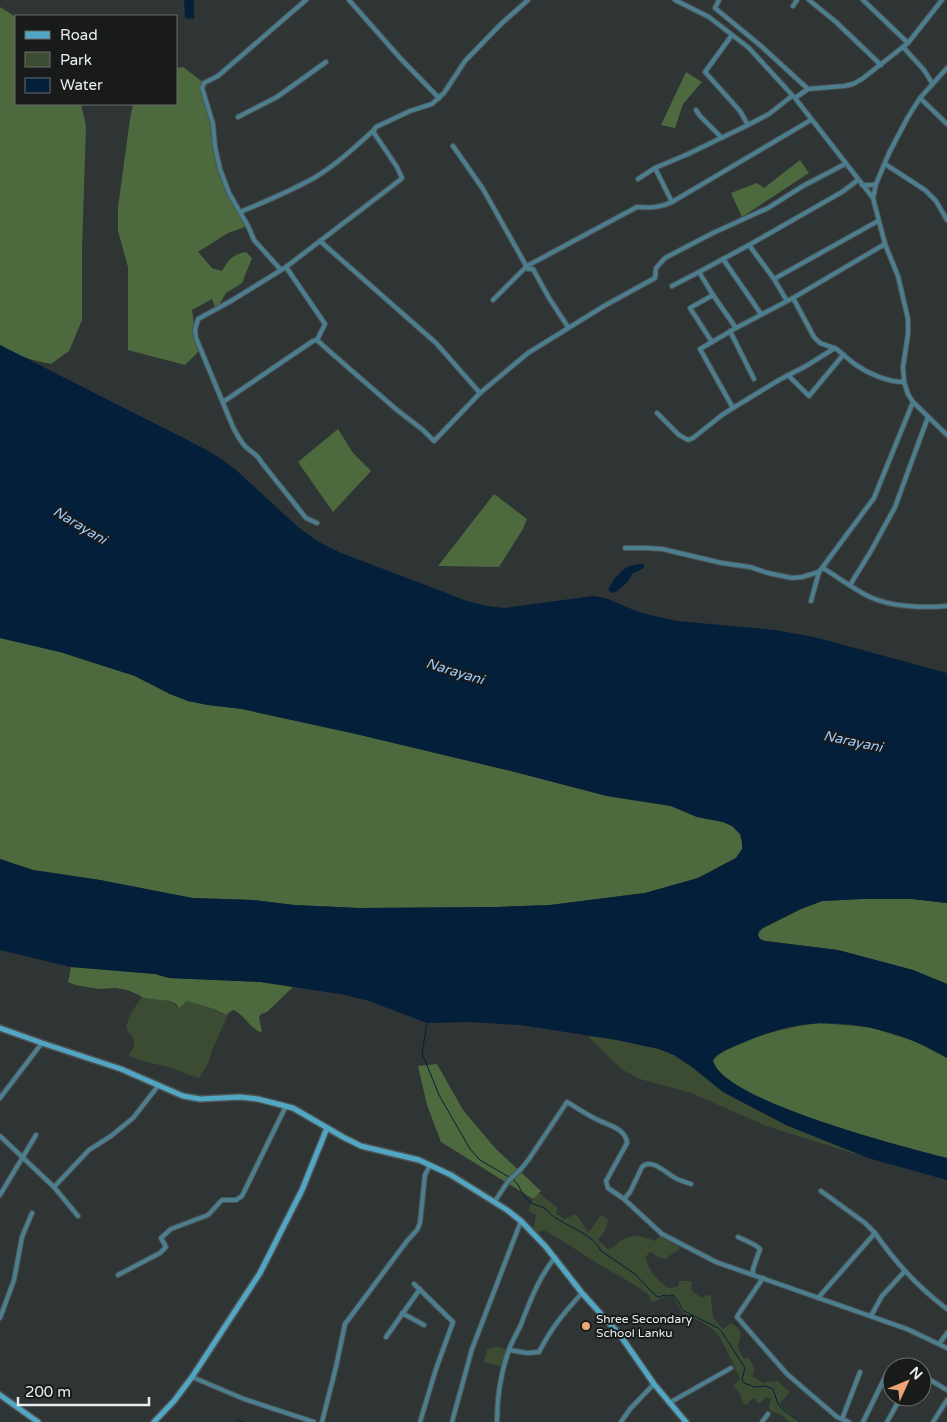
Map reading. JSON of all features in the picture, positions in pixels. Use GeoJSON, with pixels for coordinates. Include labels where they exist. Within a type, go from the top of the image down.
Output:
{"type":"FeatureCollection","features":[{"type":"Feature","properties":{"kind":"street"},"geometry":{"type":"LineString","coordinates":[[281,270],[254,240],[229,193],[220,170],[212,124],[202,88],[204,83],[218,76],[306,0]]}},
{"type":"Feature","properties":{"kind":"street"},"geometry":{"type":"LineString","coordinates":[[349,0],[401,60],[439,98]]}},
{"type":"Feature","properties":{"kind":"street"},"geometry":{"type":"LineString","coordinates":[[240,212],[314,178],[340,160],[376,127],[410,111],[432,104],[452,82],[465,61],[501,24],[528,0]]}},
{"type":"Feature","properties":{"kind":"street"},"geometry":{"type":"LineString","coordinates":[[675,0],[709,17],[756,55],[793,97],[873,198]]}},
{"type":"Feature","properties":{"kind":"street"},"geometry":{"type":"LineString","coordinates":[[709,17],[718,0]]}},
{"type":"Feature","properties":{"kind":"street"},"geometry":{"type":"LineString","coordinates":[[793,6],[798,0]]}},
{"type":"Feature","properties":{"kind":"street"},"geometry":{"type":"LineString","coordinates":[[809,0],[836,22],[881,65]]}},
{"type":"Feature","properties":{"kind":"street"},"geometry":{"type":"LineString","coordinates":[[864,0],[908,43]]}},
{"type":"Feature","properties":{"kind":"street"},"geometry":{"type":"LineString","coordinates":[[638,179],[655,168],[748,125],[769,114],[793,97],[808,90],[853,84],[862,79],[908,43],[942,0]]}},
{"type":"Feature","properties":{"kind":"street"},"geometry":{"type":"LineString","coordinates":[[715,8],[761,46],[808,90]]}},
{"type":"Feature","properties":{"kind":"street"},"geometry":{"type":"LineString","coordinates":[[732,35],[705,72],[740,111],[748,125]]}},
{"type":"Feature","properties":{"kind":"street"},"geometry":{"type":"LineString","coordinates":[[903,47],[924,70],[932,83]]}},
{"type":"Feature","properties":{"kind":"street"},"geometry":{"type":"LineString","coordinates":[[238,117],[277,97],[326,62]]}},
{"type":"Feature","properties":{"kind":"street"},"geometry":{"type":"LineString","coordinates":[[947,68],[920,98],[898,134],[876,184],[873,198],[885,244],[898,276],[908,319],[908,334],[903,367],[904,382],[913,402],[947,435]]}},
{"type":"Feature","properties":{"kind":"street"},"geometry":{"type":"LineString","coordinates":[[920,98],[947,124]]}},
{"type":"Feature","properties":{"kind":"street"},"geometry":{"type":"LineString","coordinates":[[696,110],[722,138]]}},
{"type":"Feature","properties":{"kind":"street"},"geometry":{"type":"LineString","coordinates":[[493,300],[527,266],[637,207],[650,208],[672,202],[811,120]]}},
{"type":"Feature","properties":{"kind":"street"},"geometry":{"type":"LineString","coordinates":[[317,523],[306,518],[257,455],[246,448],[239,438],[196,338],[195,330],[198,319],[286,267],[402,178],[397,167],[374,133],[374,130]]}},
{"type":"Feature","properties":{"kind":"street"},"geometry":{"type":"LineString","coordinates":[[454,146],[484,189],[528,269],[533,269],[568,327]]}},
{"type":"Feature","properties":{"kind":"street"},"geometry":{"type":"LineString","coordinates":[[317,340],[434,441],[480,393],[528,353],[568,327],[655,278],[656,268],[665,258],[712,233],[768,208],[803,186],[845,164]]}},
{"type":"Feature","properties":{"kind":"street"},"geometry":{"type":"LineString","coordinates":[[885,164],[925,190],[936,201],[947,220]]}},
{"type":"Feature","properties":{"kind":"street"},"geometry":{"type":"LineString","coordinates":[[655,168],[672,202]]}},
{"type":"Feature","properties":{"kind":"street"},"geometry":{"type":"LineString","coordinates":[[672,286],[842,192],[858,180]]}},
{"type":"Feature","properties":{"kind":"street"},"geometry":{"type":"LineString","coordinates":[[862,185],[876,184]]}},
{"type":"Feature","properties":{"kind":"street"},"geometry":{"type":"LineString","coordinates":[[774,279],[878,221]]}},
{"type":"Feature","properties":{"kind":"street"},"geometry":{"type":"LineString","coordinates":[[320,241],[436,343],[480,393]]}},
{"type":"Feature","properties":{"kind":"street"},"geometry":{"type":"LineString","coordinates":[[733,408],[700,349],[793,298],[885,244]]}},
{"type":"Feature","properties":{"kind":"street"},"geometry":{"type":"LineString","coordinates":[[749,245],[774,279],[787,301]]}},
{"type":"Feature","properties":{"kind":"street"},"geometry":{"type":"LineString","coordinates":[[723,258],[761,314]]}},
{"type":"Feature","properties":{"kind":"street"},"geometry":{"type":"LineString","coordinates":[[223,402],[317,340],[325,324],[286,267]]}},
{"type":"Feature","properties":{"kind":"street"},"geometry":{"type":"LineString","coordinates":[[699,272],[736,328]]}},
{"type":"Feature","properties":{"kind":"street"},"geometry":{"type":"LineString","coordinates":[[712,342],[690,308],[713,295]]}},
{"type":"Feature","properties":{"kind":"street"},"geometry":{"type":"LineString","coordinates":[[793,298],[814,337],[824,345],[834,348],[869,373],[904,382]]}},
{"type":"Feature","properties":{"kind":"street"},"geometry":{"type":"LineString","coordinates":[[730,331],[754,379]]}},
{"type":"Feature","properties":{"kind":"street"},"geometry":{"type":"LineString","coordinates":[[657,413],[679,435],[688,440],[733,408],[834,348]]}},
{"type":"Feature","properties":{"kind":"street"},"geometry":{"type":"LineString","coordinates":[[788,375],[809,396],[844,355]]}},
{"type":"Feature","properties":{"kind":"street"},"geometry":{"type":"LineString","coordinates":[[625,548],[662,549],[722,563],[750,567],[792,578],[819,572],[874,498],[913,402]]}},
{"type":"Feature","properties":{"kind":"street"},"geometry":{"type":"LineString","coordinates":[[850,585],[895,507],[928,417]]}},
{"type":"Feature","properties":{"kind":"street"},"geometry":{"type":"LineString","coordinates":[[823,568],[870,597],[885,602],[921,608],[947,606]]}},
{"type":"Feature","properties":{"kind":"street"},"geometry":{"type":"LineString","coordinates":[[811,601],[819,572]]}},
{"type":"Feature","properties":{"kind":"street"},"geometry":{"type":"LineString","coordinates":[[0,1028],[121,1070],[183,1096],[191,1098],[240,1097],[286,1106],[361,1146],[419,1160],[451,1175],[495,1201],[521,1221],[620,1335],[654,1384],[686,1422]]}},
{"type":"Feature","properties":{"kind":"street"},"geometry":{"type":"LineString","coordinates":[[0,1098],[42,1044]]}},
{"type":"Feature","properties":{"kind":"street"},"geometry":{"type":"LineString","coordinates":[[54,1187],[89,1150],[111,1136],[133,1118],[158,1086]]}},
{"type":"Feature","properties":{"kind":"street"},"geometry":{"type":"LineString","coordinates":[[495,1201],[509,1180],[529,1159],[567,1102],[624,1134],[627,1143],[606,1181],[608,1188],[624,1199],[662,1234],[716,1262],[907,1328],[947,1348]]}},
{"type":"Feature","properties":{"kind":"street"},"geometry":{"type":"LineString","coordinates":[[118,1275],[166,1247],[161,1238],[171,1229],[208,1215],[222,1200],[236,1200],[242,1196],[286,1106]]}},
{"type":"Feature","properties":{"kind":"street"},"geometry":{"type":"LineString","coordinates":[[154,1422],[192,1378],[260,1273],[302,1190],[327,1128]]}},
{"type":"Feature","properties":{"kind":"street"},"geometry":{"type":"LineString","coordinates":[[0,1195],[36,1135]]}},
{"type":"Feature","properties":{"kind":"street"},"geometry":{"type":"LineString","coordinates":[[0,1136],[54,1187],[78,1216]]}},
{"type":"Feature","properties":{"kind":"street"},"geometry":{"type":"LineString","coordinates":[[624,1199],[630,1192],[642,1167],[647,1163],[691,1184]]}},
{"type":"Feature","properties":{"kind":"street"},"geometry":{"type":"LineString","coordinates":[[322,1422],[345,1324],[417,1230],[420,1223],[425,1175],[430,1165]]}},
{"type":"Feature","properties":{"kind":"street"},"geometry":{"type":"LineString","coordinates":[[821,1191],[875,1233],[887,1252],[922,1289],[947,1309]]}},
{"type":"Feature","properties":{"kind":"street"},"geometry":{"type":"LineString","coordinates":[[0,1318],[14,1280],[22,1238],[32,1213]]}},
{"type":"Feature","properties":{"kind":"street"},"geometry":{"type":"LineString","coordinates":[[452,1422],[472,1349],[521,1221]]}},
{"type":"Feature","properties":{"kind":"street"},"geometry":{"type":"LineString","coordinates":[[818,1298],[875,1233]]}},
{"type":"Feature","properties":{"kind":"street"},"geometry":{"type":"LineString","coordinates":[[738,1237],[755,1244],[760,1249],[753,1269],[753,1275]]}},
{"type":"Feature","properties":{"kind":"street"},"geometry":{"type":"LineString","coordinates":[[497,1422],[497,1397],[509,1350],[533,1292],[554,1258]]}},
{"type":"Feature","properties":{"kind":"street"},"geometry":{"type":"LineString","coordinates":[[871,1316],[882,1296],[905,1271]]}},
{"type":"Feature","properties":{"kind":"street"},"geometry":{"type":"LineString","coordinates":[[763,1278],[737,1317],[788,1374],[837,1417],[849,1422]]}},
{"type":"Feature","properties":{"kind":"street"},"geometry":{"type":"LineString","coordinates":[[414,1284],[453,1322],[420,1422]]}},
{"type":"Feature","properties":{"kind":"street"},"geometry":{"type":"LineString","coordinates":[[386,1337],[420,1289]]}},
{"type":"Feature","properties":{"kind":"street"},"geometry":{"type":"LineString","coordinates":[[509,1350],[527,1353],[540,1352],[559,1319],[582,1293]]}},
{"type":"Feature","properties":{"kind":"street"},"geometry":{"type":"LineString","coordinates":[[402,1313],[424,1325]]}},
{"type":"Feature","properties":{"kind":"street"},"geometry":{"type":"LineString","coordinates":[[939,1344],[947,1333]]}},
{"type":"Feature","properties":{"kind":"street"},"geometry":{"type":"LineString","coordinates":[[669,1403],[730,1368]]}},
{"type":"Feature","properties":{"kind":"street"},"geometry":{"type":"LineString","coordinates":[[842,1419],[860,1372]]}},
{"type":"Feature","properties":{"kind":"street"},"geometry":{"type":"LineString","coordinates":[[192,1378],[244,1400],[314,1422]]}},
{"type":"Feature","properties":{"kind":"street"},"geometry":{"type":"LineString","coordinates":[[932,1381],[947,1390]]}},
{"type":"Feature","properties":{"kind":"street"},"geometry":{"type":"LineString","coordinates":[[863,1422],[882,1383]]}},
{"type":"Feature","properties":{"kind":"street"},"geometry":{"type":"LineString","coordinates":[[621,1422],[654,1384]]}},
{"type":"Feature","properties":{"kind":"street"},"geometry":{"type":"LineString","coordinates":[[0,1395],[38,1422]]}},
{"type":"Feature","properties":{"kind":"street"},"geometry":{"type":"LineString","coordinates":[[933,1422],[947,1400]]}},
{"type":"Feature","properties":{"kind":"street"},"geometry":{"type":"LineString","coordinates":[[887,1422],[895,1407]]}},
{"type":"Feature","properties":{"kind":"street"},"geometry":{"type":"LineString","coordinates":[[762,1422],[768,1414]]}},
{"type":"Feature","properties":{"kind":"green space"},"geometry":{"type":"Polygon","coordinates":[[[0,7],[15,16],[15,105],[81,105],[86,126],[82,320],[69,351],[51,364],[25,357],[0,345],[0,7]]]}},
{"type":"Feature","properties":{"kind":"green space"},"geometry":{"type":"Polygon","coordinates":[[[183,67],[204,83],[202,88],[213,124],[215,147],[229,193],[248,226],[228,233],[198,252],[212,268],[222,271],[234,256],[246,252],[252,258],[242,283],[226,293],[216,310],[212,299],[192,310],[196,338],[201,349],[185,365],[128,350],[128,267],[118,231],[118,207],[133,105],[178,105],[178,68],[183,67]]]}},
{"type":"Feature","properties":{"kind":"green space"},"geometry":{"type":"Polygon","coordinates":[[[686,72],[702,82],[683,104],[675,128],[661,125],[686,72]]]}},
{"type":"Feature","properties":{"kind":"green space"},"geometry":{"type":"Polygon","coordinates":[[[800,160],[809,173],[742,217],[731,193],[757,183],[764,188],[800,160]]]}},
{"type":"Feature","properties":{"kind":"green space"},"geometry":{"type":"Polygon","coordinates":[[[338,429],[353,453],[371,471],[333,512],[298,462],[338,429]]]}},
{"type":"Feature","properties":{"kind":"green space"},"geometry":{"type":"Polygon","coordinates":[[[494,494],[527,519],[523,529],[499,567],[438,566],[494,494]]]}},
{"type":"Feature","properties":{"kind":"green space"},"geometry":{"type":"Polygon","coordinates":[[[0,638],[60,652],[135,676],[188,701],[242,709],[356,734],[607,796],[671,806],[697,817],[723,822],[732,826],[740,834],[742,849],[736,858],[698,878],[645,893],[550,905],[498,907],[359,908],[294,905],[253,900],[192,898],[100,880],[33,870],[0,859],[0,638]]]}},
{"type":"Feature","properties":{"kind":"green space"},"geometry":{"type":"Polygon","coordinates":[[[912,899],[947,903],[947,984],[913,970],[838,950],[765,941],[760,939],[758,935],[763,928],[822,901],[912,899]]]}},
{"type":"Feature","properties":{"kind":"green space"},"geometry":{"type":"Polygon","coordinates":[[[71,967],[155,974],[169,978],[260,982],[293,987],[267,1012],[261,1014],[259,1017],[262,1031],[260,1032],[234,1010],[226,1015],[214,1009],[187,1001],[179,1008],[170,1001],[144,998],[127,990],[116,988],[99,989],[75,985],[68,982],[71,967]]]}},
{"type":"Feature","properties":{"kind":"green space"},"geometry":{"type":"Polygon","coordinates":[[[143,996],[144,998],[167,1000],[177,1007],[187,1001],[228,1015],[208,1064],[199,1078],[128,1055],[134,1040],[127,1028],[128,1020],[143,996]]]}},
{"type":"Feature","properties":{"kind":"green space"},"geometry":{"type":"Polygon","coordinates":[[[819,1023],[869,1027],[914,1041],[947,1058],[947,1158],[858,1133],[780,1106],[747,1091],[723,1075],[713,1060],[733,1046],[747,1040],[794,1027],[819,1023]]]}},
{"type":"Feature","properties":{"kind":"green space"},"geometry":{"type":"Polygon","coordinates":[[[588,1036],[659,1049],[674,1055],[723,1092],[786,1125],[868,1158],[766,1126],[691,1093],[640,1079],[621,1069],[588,1036]]]}},
{"type":"Feature","properties":{"kind":"green space"},"geometry":{"type":"Polygon","coordinates":[[[437,1064],[463,1110],[495,1148],[541,1191],[533,1199],[441,1142],[427,1105],[418,1066],[437,1064]]]}},
{"type":"Feature","properties":{"kind":"green space"},"geometry":{"type":"Polygon","coordinates":[[[539,1193],[558,1208],[556,1213],[564,1219],[576,1214],[589,1232],[601,1215],[608,1219],[606,1229],[598,1240],[608,1249],[626,1238],[634,1236],[655,1241],[660,1236],[681,1248],[665,1259],[650,1252],[646,1256],[648,1265],[654,1275],[669,1288],[678,1287],[679,1281],[691,1281],[692,1291],[702,1298],[711,1295],[712,1314],[723,1329],[731,1323],[739,1329],[738,1348],[744,1359],[748,1357],[755,1370],[752,1376],[763,1383],[770,1381],[774,1383],[776,1380],[790,1392],[780,1403],[781,1406],[801,1422],[790,1422],[781,1415],[771,1411],[769,1408],[771,1399],[766,1397],[760,1403],[757,1403],[756,1399],[753,1398],[746,1405],[743,1403],[740,1394],[733,1386],[741,1379],[718,1335],[701,1321],[685,1314],[679,1308],[673,1296],[661,1297],[659,1300],[652,1302],[649,1299],[650,1296],[640,1288],[560,1239],[543,1230],[536,1234],[533,1230],[536,1215],[528,1211],[533,1199],[539,1193]]]}},
{"type":"Feature","properties":{"kind":"green space"},"geometry":{"type":"Polygon","coordinates":[[[496,1346],[507,1350],[502,1367],[484,1362],[487,1350],[496,1346]]]}},
{"type":"Feature","properties":{"kind":"water"},"geometry":{"type":"Polygon","coordinates":[[[184,0],[194,0],[194,19],[185,18],[184,0]]]}},
{"type":"Feature","properties":{"kind":"water","name":"Narayani"},"geometry":{"type":"Polygon","coordinates":[[[0,345],[217,456],[235,469],[299,528],[319,542],[341,553],[464,600],[486,606],[505,608],[593,596],[666,619],[775,630],[814,637],[947,673],[947,903],[912,899],[822,901],[763,928],[759,931],[758,935],[760,939],[765,941],[838,950],[913,970],[947,984],[947,1058],[895,1034],[857,1026],[819,1023],[790,1027],[761,1035],[724,1051],[713,1060],[723,1075],[747,1091],[779,1106],[857,1133],[947,1158],[947,1180],[868,1158],[786,1125],[723,1092],[692,1067],[674,1055],[659,1049],[617,1040],[520,1025],[470,1022],[427,1023],[369,1001],[346,995],[261,982],[169,978],[155,974],[71,967],[0,950],[0,859],[33,870],[100,880],[192,898],[253,900],[294,905],[359,908],[498,907],[550,905],[645,893],[698,878],[736,858],[742,849],[742,842],[740,834],[732,826],[723,822],[697,817],[671,806],[607,796],[356,734],[242,709],[188,701],[135,676],[60,652],[0,638],[0,345]]]}},
{"type":"Feature","properties":{"kind":"water"},"geometry":{"type":"Polygon","coordinates":[[[644,564],[644,568],[632,574],[627,583],[618,590],[612,593],[608,590],[614,579],[626,567],[644,564]]]}},
{"type":"Feature","properties":{"kind":"waterway"},"geometry":{"type":"LineString","coordinates":[[427,1023],[422,1053],[439,1095],[470,1149],[480,1160],[514,1180],[530,1202],[545,1209],[592,1240],[601,1251],[635,1274],[658,1297],[673,1295],[677,1298],[684,1311],[718,1328],[745,1368],[742,1380],[744,1383],[755,1387],[765,1386],[773,1389],[778,1404],[782,1409],[800,1422]]}},
{"type":"Feature","properties":{"kind":"waterway"},"geometry":{"type":"LineString","coordinates":[[238,1420],[242,1422]]}},
{"type":"Feature","properties":{"kind":"place","name":"Shree Secondary School Lanku"},"geometry":{"type":"Point","coordinates":[586,1326]}}]}
